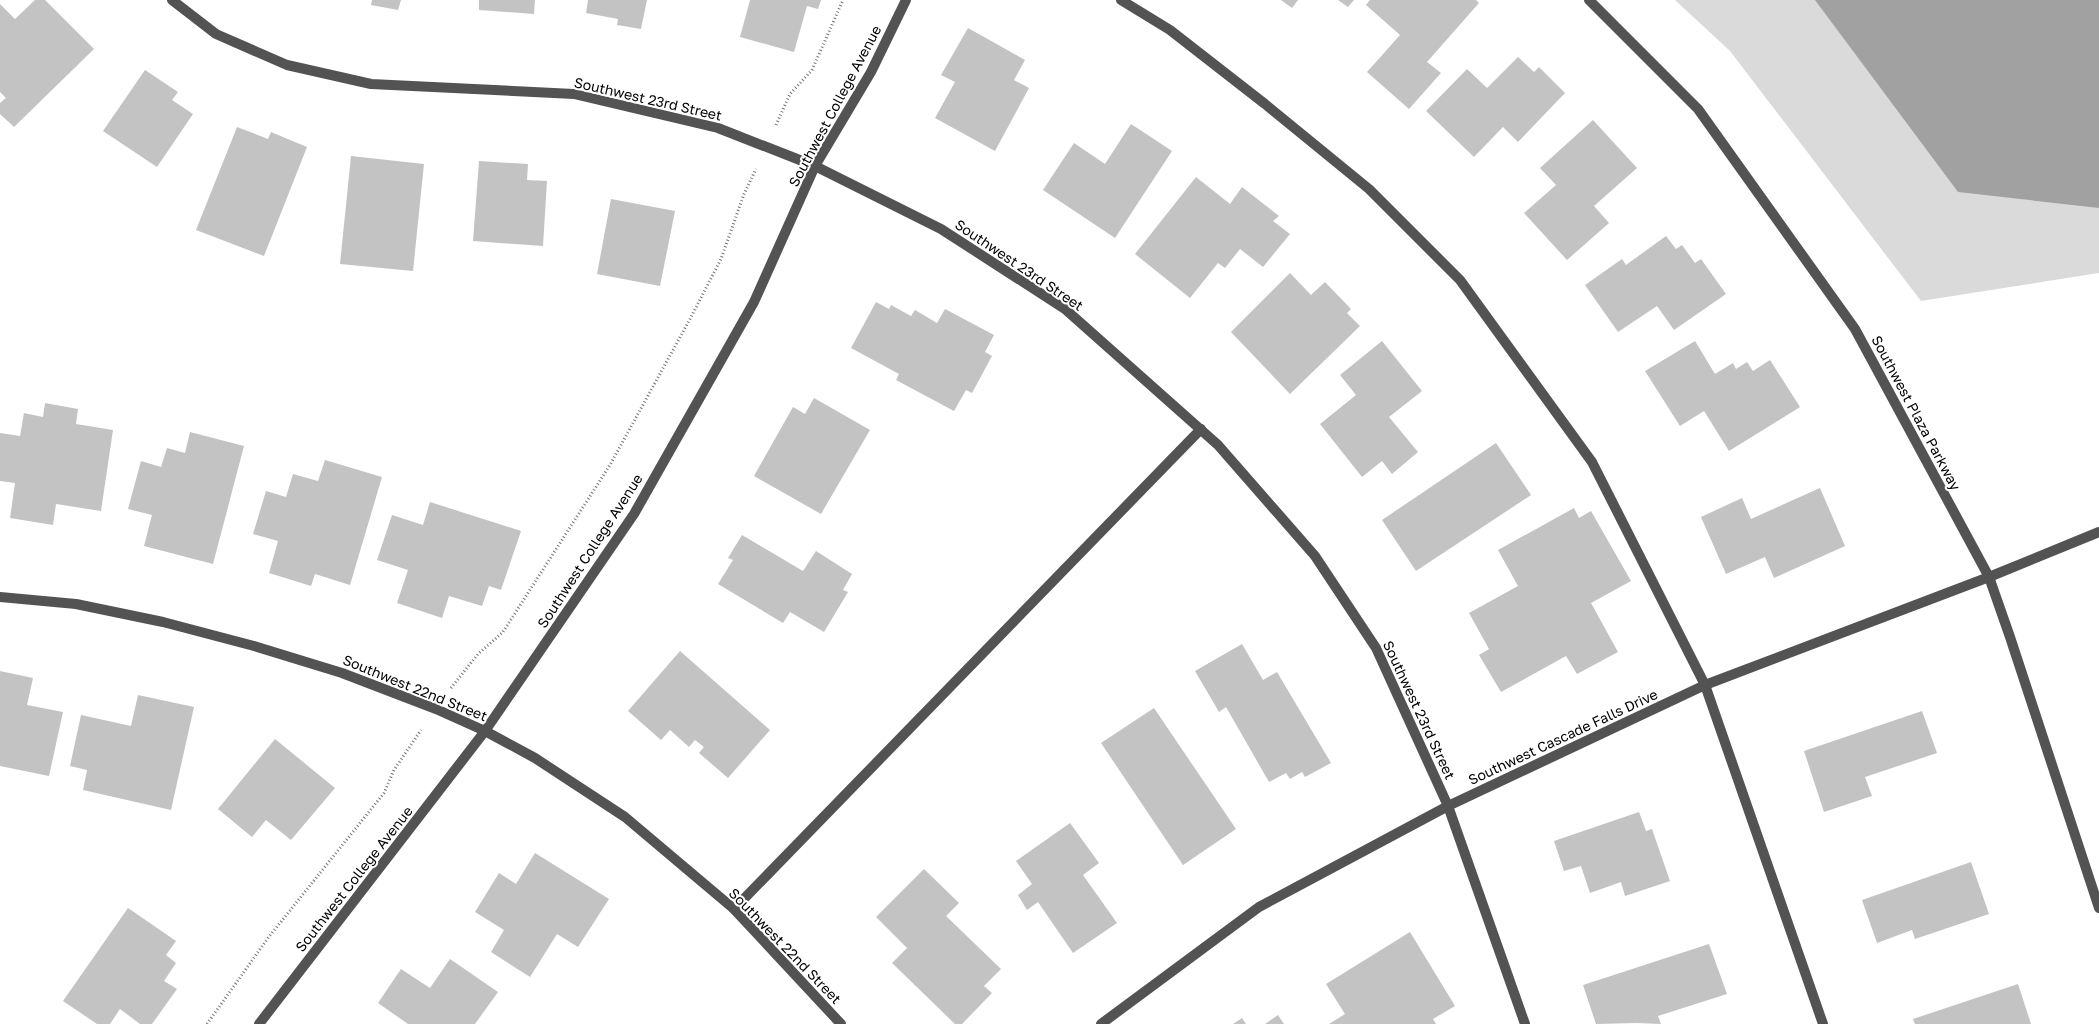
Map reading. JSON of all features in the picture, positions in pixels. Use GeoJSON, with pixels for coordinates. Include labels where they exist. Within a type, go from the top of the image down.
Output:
{"type":"FeatureCollection","features":[{"type":"Feature","properties":{"kind":"street","name":"Southwest 23rd Street"},"geometry":{"type":"LineString","coordinates":[[172,0],[216,34],[287,65],[371,84],[574,94],[718,128],[815,166],[941,229],[1065,309],[1218,445],[1315,556],[1371,641],[1448,806],[1525,1024]]}},
{"type":"Feature","properties":{"kind":"street","name":"Southwest College Avenue"},"geometry":{"type":"LineString","coordinates":[[259,1024],[485,731],[634,514],[754,302],[815,166],[871,72],[906,0]]}},
{"type":"Feature","properties":{"kind":"street"},"geometry":{"type":"LineString","coordinates":[[1121,0],[1177,36],[1369,189],[1460,280],[1592,462],[1706,686],[1823,1024]]}},
{"type":"Feature","properties":{"kind":"street","name":"Southwest Plaza Parkway"},"geometry":{"type":"LineString","coordinates":[[1590,0],[1698,109],[1855,329],[1988,577],[2010,637],[2099,908]]}},
{"type":"Feature","properties":{"kind":"street"},"geometry":{"type":"LineString","coordinates":[[734,910],[1201,429]]}},
{"type":"Feature","properties":{"kind":"street","name":"Southwest Cascade Falls Drive"},"geometry":{"type":"LineString","coordinates":[[1101,1024],[1259,907],[1448,806],[1706,686],[2099,532]]}},
{"type":"Feature","properties":{"kind":"street","name":"Southwest 22nd Street"},"geometry":{"type":"LineString","coordinates":[[0,597],[76,604],[163,622],[254,646],[342,673],[436,709],[485,731],[534,758],[625,817],[734,910],[841,1024]]}},
{"type":"Feature","properties":{"kind":"path"},"geometry":{"type":"LineString","coordinates":[[207,1024],[268,938],[384,793],[394,770],[436,709],[478,654],[502,632],[610,465],[690,319],[721,258],[744,194],[790,94],[812,70],[843,0]]}},
{"type":"Feature","properties":{"kind":"shaded area"},"geometry":{"type":"Polygon","coordinates":[[[1675,0],[2099,0],[2099,273],[1921,301],[1730,51],[1675,0]]]}},
{"type":"Feature","properties":{"kind":"shaded area"},"geometry":{"type":"Polygon","coordinates":[[[1815,0],[2099,0],[2099,208],[1958,192],[1815,0]]]}},
{"type":"Feature","properties":{"kind":"building"},"geometry":{"type":"Polygon","coordinates":[[[35,0],[45,0],[94,49],[14,127],[0,114],[0,103],[6,98],[0,92],[0,4],[15,19],[35,0]]]}},
{"type":"Feature","properties":{"kind":"building"},"geometry":{"type":"Polygon","coordinates":[[[372,0],[401,0],[398,10],[371,5],[372,0]]]}},
{"type":"Feature","properties":{"kind":"building"},"geometry":{"type":"Polygon","coordinates":[[[479,0],[535,0],[534,14],[479,10],[479,0]]]}},
{"type":"Feature","properties":{"kind":"building"},"geometry":{"type":"Polygon","coordinates":[[[588,0],[647,0],[641,29],[617,25],[618,19],[586,13],[588,0]]]}},
{"type":"Feature","properties":{"kind":"building"},"geometry":{"type":"Polygon","coordinates":[[[750,0],[821,0],[818,9],[807,6],[794,52],[740,37],[750,0]]]}},
{"type":"Feature","properties":{"kind":"building"},"geometry":{"type":"Polygon","coordinates":[[[1281,0],[1298,0],[1292,8],[1281,0]]]}},
{"type":"Feature","properties":{"kind":"building"},"geometry":{"type":"Polygon","coordinates":[[[1338,0],[1354,0],[1348,7],[1338,0]]]}},
{"type":"Feature","properties":{"kind":"building"},"geometry":{"type":"Polygon","coordinates":[[[1370,0],[1476,0],[1479,3],[1427,62],[1441,73],[1409,109],[1367,72],[1400,35],[1366,5],[1370,0]]]}},
{"type":"Feature","properties":{"kind":"building"},"geometry":{"type":"Polygon","coordinates":[[[968,28],[1025,60],[1014,80],[1029,88],[995,151],[935,118],[955,82],[941,75],[968,28]]]}},
{"type":"Feature","properties":{"kind":"building"},"geometry":{"type":"Polygon","coordinates":[[[1518,57],[1534,72],[1539,67],[1565,93],[1518,142],[1503,127],[1474,157],[1426,111],[1467,69],[1487,88],[1518,57]]]}},
{"type":"Feature","properties":{"kind":"building"},"geometry":{"type":"Polygon","coordinates":[[[145,70],[178,92],[172,100],[193,114],[157,167],[103,131],[145,70]]]}},
{"type":"Feature","properties":{"kind":"building"},"geometry":{"type":"Polygon","coordinates":[[[1593,120],[1637,168],[1594,206],[1609,223],[1567,260],[1524,213],[1556,185],[1540,168],[1593,120]]]}},
{"type":"Feature","properties":{"kind":"building"},"geometry":{"type":"Polygon","coordinates":[[[1131,124],[1172,151],[1115,238],[1043,190],[1074,143],[1105,164],[1131,124]]]}},
{"type":"Feature","properties":{"kind":"building"},"geometry":{"type":"Polygon","coordinates":[[[237,127],[268,139],[271,132],[307,147],[264,256],[196,230],[237,127]]]}},
{"type":"Feature","properties":{"kind":"building"},"geometry":{"type":"Polygon","coordinates":[[[351,156],[424,164],[413,271],[340,264],[351,156]]]}},
{"type":"Feature","properties":{"kind":"building"},"geometry":{"type":"Polygon","coordinates":[[[479,161],[528,164],[527,180],[547,181],[543,246],[473,241],[479,161]]]}},
{"type":"Feature","properties":{"kind":"building"},"geometry":{"type":"Polygon","coordinates":[[[1196,177],[1230,204],[1242,187],[1279,216],[1273,221],[1290,234],[1263,267],[1240,249],[1225,268],[1218,263],[1190,298],[1135,254],[1196,177]]]}},
{"type":"Feature","properties":{"kind":"building"},"geometry":{"type":"Polygon","coordinates":[[[611,199],[675,211],[660,286],[597,274],[611,199]]]}},
{"type":"Feature","properties":{"kind":"building"},"geometry":{"type":"Polygon","coordinates":[[[1666,236],[1676,249],[1682,245],[1695,263],[1701,259],[1726,294],[1674,330],[1657,306],[1618,332],[1585,285],[1622,259],[1626,265],[1666,236]]]}},
{"type":"Feature","properties":{"kind":"building"},"geometry":{"type":"Polygon","coordinates":[[[1290,273],[1311,295],[1325,282],[1351,309],[1347,313],[1360,326],[1290,394],[1231,332],[1290,273]]]}},
{"type":"Feature","properties":{"kind":"building"},"geometry":{"type":"Polygon","coordinates":[[[876,302],[889,309],[891,305],[911,316],[915,310],[937,323],[945,309],[994,335],[985,352],[992,356],[972,393],[966,390],[954,411],[896,380],[899,374],[851,348],[876,302]]]}},
{"type":"Feature","properties":{"kind":"building"},"geometry":{"type":"Polygon","coordinates":[[[1382,341],[1422,391],[1389,417],[1418,452],[1392,474],[1382,461],[1362,477],[1320,424],[1356,395],[1340,375],[1382,341]]]}},
{"type":"Feature","properties":{"kind":"building"},"geometry":{"type":"Polygon","coordinates":[[[1695,341],[1715,374],[1733,363],[1736,369],[1747,362],[1753,371],[1770,360],[1800,407],[1729,451],[1704,411],[1680,426],[1645,371],[1695,341]]]}},
{"type":"Feature","properties":{"kind":"building"},"geometry":{"type":"Polygon","coordinates":[[[814,398],[870,430],[821,514],[754,476],[793,407],[805,414],[814,398]]]}},
{"type":"Feature","properties":{"kind":"building"},"geometry":{"type":"Polygon","coordinates":[[[45,403],[78,409],[76,424],[113,430],[101,511],[56,504],[53,525],[10,518],[15,483],[0,481],[0,433],[20,436],[24,413],[43,417],[45,403]]]}},
{"type":"Feature","properties":{"kind":"building"},"geometry":{"type":"Polygon","coordinates":[[[190,432],[244,446],[213,564],[144,546],[152,515],[128,509],[141,461],[161,467],[167,448],[185,453],[190,432]]]}},
{"type":"Feature","properties":{"kind":"building"},"geometry":{"type":"Polygon","coordinates":[[[1496,443],[1531,495],[1416,571],[1382,520],[1496,443]]]}},
{"type":"Feature","properties":{"kind":"building"},"geometry":{"type":"Polygon","coordinates":[[[325,460],[382,477],[350,585],[315,574],[311,586],[269,573],[278,541],[253,534],[266,491],[286,497],[293,474],[318,481],[325,460]]]}},
{"type":"Feature","properties":{"kind":"building"},"geometry":{"type":"Polygon","coordinates":[[[1820,488],[1845,546],[1774,578],[1765,557],[1726,574],[1701,517],[1742,498],[1751,519],[1820,488]]]}},
{"type":"Feature","properties":{"kind":"building"},"geometry":{"type":"Polygon","coordinates":[[[430,502],[521,531],[501,590],[489,586],[482,606],[449,596],[442,618],[397,603],[408,570],[377,560],[392,515],[423,525],[430,502]]]}},
{"type":"Feature","properties":{"kind":"building"},"geometry":{"type":"Polygon","coordinates":[[[1574,508],[1579,518],[1591,511],[1631,581],[1591,603],[1618,652],[1577,674],[1566,656],[1501,692],[1479,655],[1489,649],[1469,613],[1518,586],[1498,550],[1574,508]]]}},
{"type":"Feature","properties":{"kind":"building"},"geometry":{"type":"Polygon","coordinates":[[[742,535],[803,571],[816,551],[852,574],[843,590],[848,592],[824,632],[790,612],[783,623],[718,584],[733,560],[728,558],[742,535]]]}},
{"type":"Feature","properties":{"kind":"building"},"geometry":{"type":"Polygon","coordinates":[[[1242,644],[1263,680],[1277,672],[1331,763],[1305,777],[1302,772],[1290,779],[1286,773],[1269,782],[1226,707],[1219,712],[1195,671],[1242,644]]]}},
{"type":"Feature","properties":{"kind":"building"},"geometry":{"type":"Polygon","coordinates":[[[680,651],[770,730],[728,778],[699,753],[704,747],[695,740],[689,747],[670,730],[661,740],[628,711],[680,651]]]}},
{"type":"Feature","properties":{"kind":"building"},"geometry":{"type":"Polygon","coordinates":[[[0,671],[33,678],[27,705],[63,712],[49,776],[0,766],[0,671]]]}},
{"type":"Feature","properties":{"kind":"building"},"geometry":{"type":"Polygon","coordinates":[[[138,695],[194,707],[171,810],[83,790],[87,770],[70,766],[81,715],[131,726],[138,695]]]}},
{"type":"Feature","properties":{"kind":"building"},"geometry":{"type":"Polygon","coordinates":[[[1154,708],[1236,829],[1183,865],[1101,743],[1154,708]]]}},
{"type":"Feature","properties":{"kind":"building"},"geometry":{"type":"Polygon","coordinates":[[[1922,711],[1937,753],[1865,777],[1872,796],[1824,812],[1804,751],[1922,711]]]}},
{"type":"Feature","properties":{"kind":"building"},"geometry":{"type":"Polygon","coordinates":[[[275,739],[335,788],[291,840],[266,820],[252,837],[218,809],[275,739]]]}},
{"type":"Feature","properties":{"kind":"building"},"geometry":{"type":"Polygon","coordinates":[[[1639,812],[1646,831],[1652,829],[1670,881],[1625,896],[1621,882],[1590,893],[1581,866],[1564,871],[1554,841],[1639,812]]]}},
{"type":"Feature","properties":{"kind":"building"},"geometry":{"type":"Polygon","coordinates":[[[1070,823],[1099,863],[1083,875],[1117,923],[1073,953],[1038,902],[1027,910],[1018,895],[1032,884],[1016,861],[1070,823]]]}},
{"type":"Feature","properties":{"kind":"building"},"geometry":{"type":"Polygon","coordinates":[[[535,853],[609,899],[578,947],[557,934],[530,977],[491,952],[504,930],[475,912],[499,873],[516,884],[535,853]]]}},
{"type":"Feature","properties":{"kind":"building"},"geometry":{"type":"Polygon","coordinates":[[[1971,862],[1989,914],[1915,939],[1912,930],[1877,943],[1862,900],[1971,862]]]}},
{"type":"Feature","properties":{"kind":"building"},"geometry":{"type":"Polygon","coordinates":[[[924,869],[959,903],[946,916],[1001,969],[984,986],[992,993],[962,1024],[955,1024],[892,963],[907,948],[876,917],[924,869]]]}},
{"type":"Feature","properties":{"kind":"building"},"geometry":{"type":"Polygon","coordinates":[[[128,908],[176,941],[166,955],[176,963],[164,981],[177,989],[152,1024],[140,1024],[120,1009],[110,1024],[97,1024],[63,1001],[128,908]]]}},
{"type":"Feature","properties":{"kind":"building"},"geometry":{"type":"Polygon","coordinates":[[[1410,932],[1455,1006],[1433,1019],[1436,1024],[1329,1024],[1345,1014],[1326,984],[1410,932]]]}},
{"type":"Feature","properties":{"kind":"building"},"geometry":{"type":"Polygon","coordinates":[[[1709,944],[1727,994],[1658,1016],[1661,1024],[1596,1024],[1583,985],[1709,944]]]}},
{"type":"Feature","properties":{"kind":"building"},"geometry":{"type":"Polygon","coordinates":[[[450,959],[498,992],[475,1024],[408,1024],[378,1003],[401,969],[430,988],[450,959]]]}},
{"type":"Feature","properties":{"kind":"building"},"geometry":{"type":"Polygon","coordinates":[[[2018,984],[2031,1024],[1915,1024],[1913,1019],[2018,984]]]}},
{"type":"Feature","properties":{"kind":"building"},"geometry":{"type":"Polygon","coordinates":[[[1278,1015],[1284,1024],[1265,1024],[1278,1015]]]}},
{"type":"Feature","properties":{"kind":"building"},"geometry":{"type":"Polygon","coordinates":[[[1242,1018],[1246,1024],[1233,1024],[1242,1018]]]}}]}
